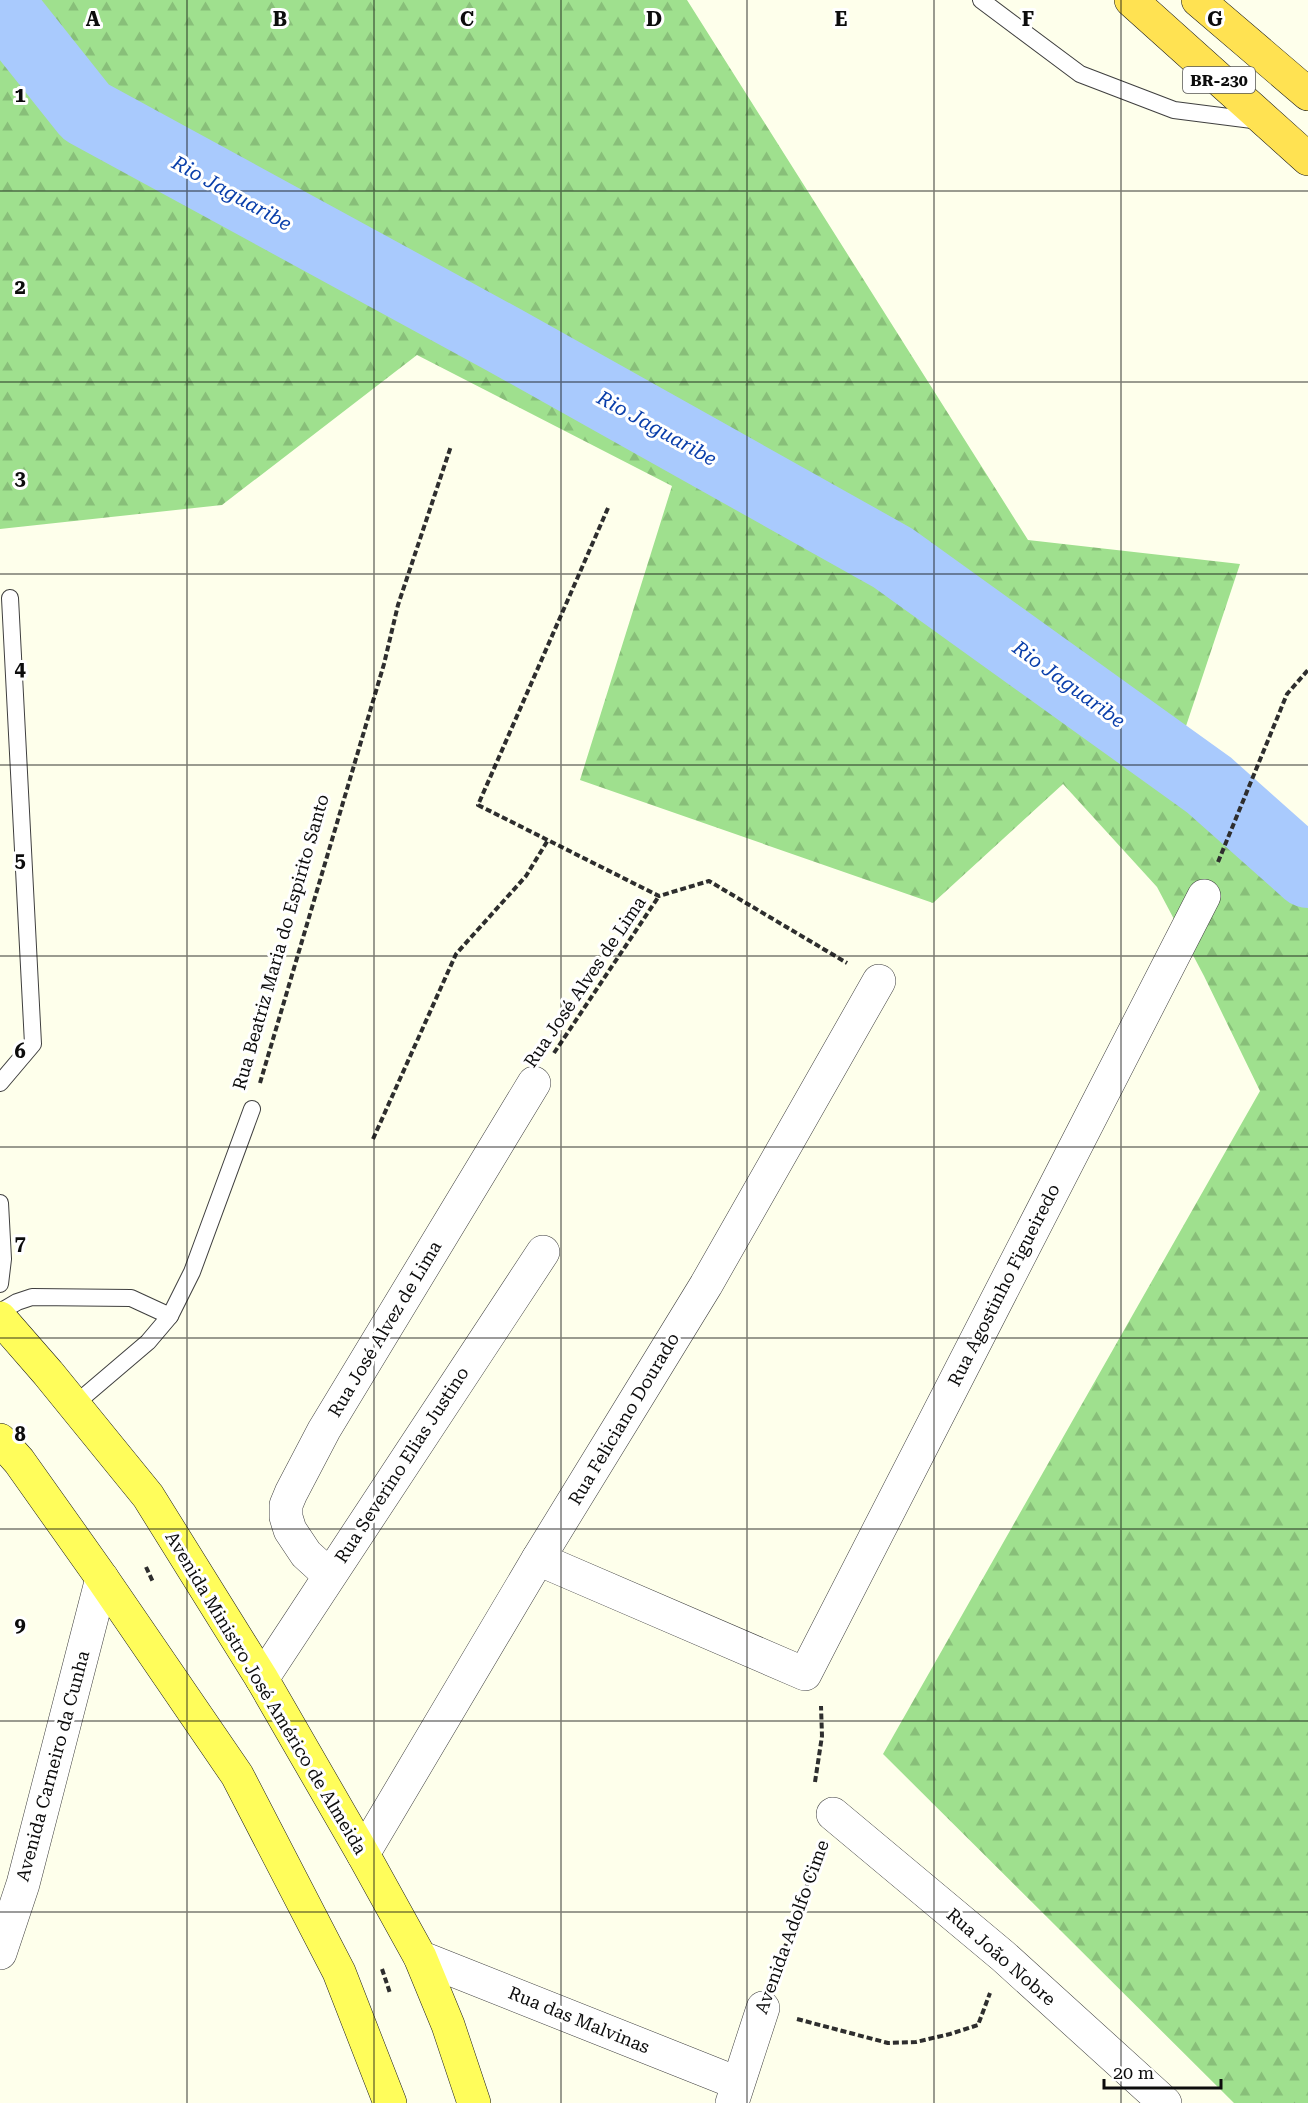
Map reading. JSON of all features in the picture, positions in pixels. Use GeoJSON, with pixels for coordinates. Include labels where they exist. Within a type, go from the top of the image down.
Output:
{"type":"FeatureCollection","features":[{"type":"Feature","properties":{"kind":"highway","name":"BR-230"},"geometry":{"type":"LineString","coordinates":[[1131,0],[1308,159]]}},
{"type":"Feature","properties":{"kind":"highway","name":"BR-230"},"geometry":{"type":"LineString","coordinates":[[1197,0],[1308,94]]}},
{"type":"Feature","properties":{"kind":"main road","name":"Avenida Ministro José Américo de Almeida"},"geometry":{"type":"LineString","coordinates":[[0,1318],[147,1496],[262,1679],[420,1957],[448,2025],[474,2103]]}},
{"type":"Feature","properties":{"kind":"main road"},"geometry":{"type":"LineString","coordinates":[[0,1440],[19,1461],[102,1578],[237,1775],[339,1972],[390,2103]]}},
{"type":"Feature","properties":{"kind":"street","name":"Rua Agostinho Figueiredo"},"geometry":{"type":"LineString","coordinates":[[805,1674],[1210,882]]}},
{"type":"Feature","properties":{"kind":"street","name":"Rua Feliciano Dourado"},"geometry":{"type":"LineString","coordinates":[[363,1854],[538,1559],[706,1285],[879,981]]}},
{"type":"Feature","properties":{"kind":"street","name":"Rua José Alvez de Lima"},"geometry":{"type":"LineString","coordinates":[[329,1575],[306,1554],[290,1530],[286,1517],[286,1505],[324,1430],[534,1083]]}},
{"type":"Feature","properties":{"kind":"street","name":"Rua Severino Elias Justino"},"geometry":{"type":"LineString","coordinates":[[262,1679],[543,1252]]}},
{"type":"Feature","properties":{"kind":"street"},"geometry":{"type":"LineString","coordinates":[[538,1559],[805,1674]]}},
{"type":"Feature","properties":{"kind":"street","name":"Avenida Carneiro da Cunha"},"geometry":{"type":"LineString","coordinates":[[0,1953],[11,1886],[102,1578]]}},
{"type":"Feature","properties":{"kind":"street","name":"Rua João Nobre"},"geometry":{"type":"LineString","coordinates":[[833,1814],[1003,1956],[1165,2103]]}},
{"type":"Feature","properties":{"kind":"street","name":"Rua das Malvinas"},"geometry":{"type":"LineString","coordinates":[[420,1957],[735,2093]]}},
{"type":"Feature","properties":{"kind":"street","name":"Avenida Adolfo Cime"},"geometry":{"type":"LineString","coordinates":[[735,2093],[763,2008]]}},
{"type":"Feature","properties":{"kind":"lane"},"geometry":{"type":"LineString","coordinates":[[981,0],[1080,74],[1174,110],[1265,121]]}},
{"type":"Feature","properties":{"kind":"lane"},"geometry":{"type":"LineString","coordinates":[[0,1083],[33,1044],[10,598]]}},
{"type":"Feature","properties":{"kind":"lane","name":"Rua Beatriz Maria do Espirito Santo"},"geometry":{"type":"LineString","coordinates":[[74,1405],[148,1342],[170,1316],[192,1272],[252,1109]]}},
{"type":"Feature","properties":{"kind":"lane"},"geometry":{"type":"LineString","coordinates":[[0,1203],[3,1259],[0,1284]]}},
{"type":"Feature","properties":{"kind":"lane"},"geometry":{"type":"LineString","coordinates":[[0,1312],[17,1302],[32,1297],[131,1298],[170,1316]]}},
{"type":"Feature","properties":{"kind":"path","name":"Rua Beatriz Maria do Espirito Santo"},"geometry":{"type":"LineString","coordinates":[[252,1109],[384,664],[398,605],[451,446]]}},
{"type":"Feature","properties":{"kind":"path"},"geometry":{"type":"LineString","coordinates":[[608,508],[478,805],[659,896],[709,881],[879,981]]}},
{"type":"Feature","properties":{"kind":"path"},"geometry":{"type":"LineString","coordinates":[[1210,882],[1287,694],[1308,670]]}},
{"type":"Feature","properties":{"kind":"path"},"geometry":{"type":"LineString","coordinates":[[373,1139],[456,954],[526,876],[548,840]]}},
{"type":"Feature","properties":{"kind":"path","name":"Rua José Alves de Lima"},"geometry":{"type":"LineString","coordinates":[[534,1083],[659,896]]}},
{"type":"Feature","properties":{"kind":"path"},"geometry":{"type":"LineString","coordinates":[[805,1674],[814,1683],[819,1694],[822,1712],[822,1737],[814,1792],[833,1814]]}},
{"type":"Feature","properties":{"kind":"path","name":"Avenida Adolfo Cime"},"geometry":{"type":"LineString","coordinates":[[763,2008],[833,1814]]}},
{"type":"Feature","properties":{"kind":"path"},"geometry":{"type":"LineString","coordinates":[[763,2008],[888,2043],[927,2039],[978,2025],[1003,1956]]}},
{"type":"Feature","properties":{"kind":"green space"},"geometry":{"type":"Polygon","coordinates":[[[0,0],[687,0],[1028,540],[1240,564],[1176,756],[1308,847],[1308,2103],[1234,2103],[883,1754],[1260,1091],[1204,976],[1157,887],[1063,784],[933,903],[580,780],[672,486],[417,355],[222,505],[0,529],[0,0]]]}},
{"type":"Feature","properties":{"kind":"waterway","name":"Rio Jaguaribe"},"geometry":{"type":"LineString","coordinates":[[0,4],[86,112],[504,340],[893,558],[1209,785],[1308,873]]}}]}
